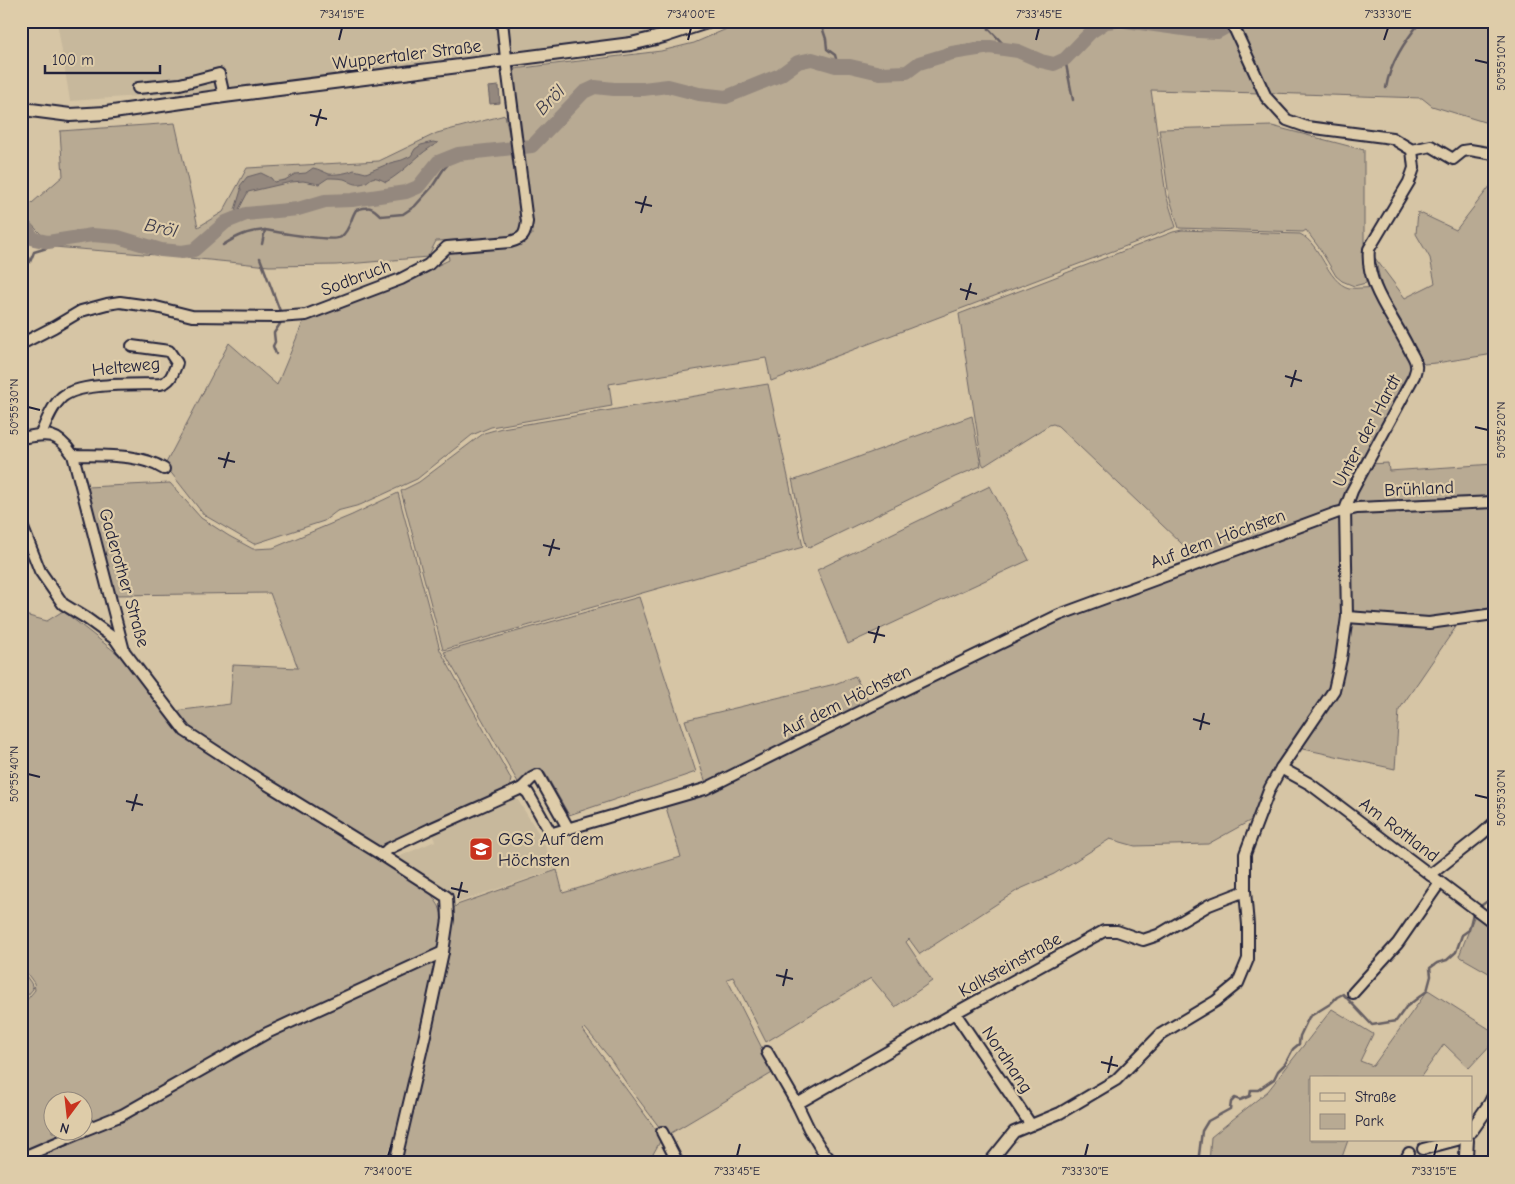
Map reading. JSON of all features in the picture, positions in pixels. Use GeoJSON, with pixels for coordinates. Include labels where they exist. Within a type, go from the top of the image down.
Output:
{"type":"FeatureCollection","features":[{"type":"Feature","properties":{"kind":"main road","name":"Wuppertaler Straße"},"geometry":{"type":"LineString","coordinates":[[21,108],[70,115],[106,113],[224,96],[632,44],[710,21]]}},
{"type":"Feature","properties":{"kind":"main road"},"geometry":{"type":"LineString","coordinates":[[1472,1129],[1494,1096]]}},
{"type":"Feature","properties":{"kind":"main road"},"geometry":{"type":"LineString","coordinates":[[1465,1142],[1466,1155],[1470,1163]]}},
{"type":"Feature","properties":{"kind":"street","name":"Sodbruch"},"geometry":{"type":"LineString","coordinates":[[21,344],[80,311],[120,302],[156,306],[192,316],[278,317],[306,315],[401,279],[428,265],[447,247],[519,240],[525,233],[527,222],[502,21]]}},
{"type":"Feature","properties":{"kind":"street"},"geometry":{"type":"LineString","coordinates":[[1231,21],[1266,97],[1287,120],[1307,127],[1392,138],[1412,150],[1431,146],[1453,159],[1463,151],[1470,150],[1494,154]]}},
{"type":"Feature","properties":{"kind":"street"},"geometry":{"type":"LineString","coordinates":[[138,88],[180,84],[219,74],[224,96]]}},
{"type":"Feature","properties":{"kind":"street","name":"Unter der Hardt"},"geometry":{"type":"LineString","coordinates":[[1345,510],[1352,491],[1414,376],[1417,365],[1374,284],[1368,260],[1369,249],[1408,182],[1414,168],[1412,150]]}},
{"type":"Feature","properties":{"kind":"street","name":"Helteweg"},"geometry":{"type":"LineString","coordinates":[[42,434],[60,398],[72,390],[88,386],[160,384],[166,383],[171,378],[177,363],[169,352],[132,346]]}},
{"type":"Feature","properties":{"kind":"street"},"geometry":{"type":"LineString","coordinates":[[21,438],[42,434]]}},
{"type":"Feature","properties":{"kind":"street","name":"Gaderother Straße"},"geometry":{"type":"LineString","coordinates":[[42,434],[58,437],[73,455],[124,652],[185,731],[447,897],[448,919],[443,952]]}},
{"type":"Feature","properties":{"kind":"street"},"geometry":{"type":"LineString","coordinates":[[73,455],[125,457],[156,463],[164,468]]}},
{"type":"Feature","properties":{"kind":"street","name":"Brühland"},"geometry":{"type":"LineString","coordinates":[[1345,510],[1494,502]]}},
{"type":"Feature","properties":{"kind":"street"},"geometry":{"type":"LineString","coordinates":[[989,1163],[1014,1132],[1060,1113],[1116,1080],[1161,1034],[1216,1001],[1238,983],[1248,959],[1245,891],[1246,854],[1270,788],[1281,768],[1334,690],[1347,617],[1345,510]]}},
{"type":"Feature","properties":{"kind":"street","name":"Auf dem Höchsten"},"geometry":{"type":"LineString","coordinates":[[522,788],[528,793],[550,832],[553,833],[705,789],[1059,615],[1345,510]]}},
{"type":"Feature","properties":{"kind":"street"},"geometry":{"type":"LineString","coordinates":[[21,523],[40,571],[63,604],[114,639],[124,652]]}},
{"type":"Feature","properties":{"kind":"street"},"geometry":{"type":"LineString","coordinates":[[1347,617],[1429,623],[1494,614]]}},
{"type":"Feature","properties":{"kind":"street","name":"Am Rottland"},"geometry":{"type":"LineString","coordinates":[[1281,768],[1310,784],[1494,923]]}},
{"type":"Feature","properties":{"kind":"street"},"geometry":{"type":"LineString","coordinates":[[382,855],[388,849],[522,788],[538,775],[568,828]]}},
{"type":"Feature","properties":{"kind":"street"},"geometry":{"type":"LineString","coordinates":[[1430,874],[1494,823]]}},
{"type":"Feature","properties":{"kind":"street"},"geometry":{"type":"LineString","coordinates":[[1352,993],[1398,943],[1440,882]]}},
{"type":"Feature","properties":{"kind":"street","name":"Kalksteinstraße"},"geometry":{"type":"LineString","coordinates":[[797,1104],[955,1013],[1104,931],[1117,931],[1143,940],[1158,935],[1209,904],[1245,891]]}},
{"type":"Feature","properties":{"kind":"street"},"geometry":{"type":"LineString","coordinates":[[92,1127],[122,1115],[267,1033],[443,952]]}},
{"type":"Feature","properties":{"kind":"street"},"geometry":{"type":"LineString","coordinates":[[395,1163],[426,1035],[443,952]]}},
{"type":"Feature","properties":{"kind":"street","name":"Nordhang"},"geometry":{"type":"LineString","coordinates":[[955,1013],[1031,1125]]}},
{"type":"Feature","properties":{"kind":"street"},"geometry":{"type":"LineString","coordinates":[[767,1052],[797,1104],[809,1130],[833,1163]]}},
{"type":"Feature","properties":{"kind":"street"},"geometry":{"type":"LineString","coordinates":[[662,1132],[678,1163]]}},
{"type":"Feature","properties":{"kind":"street"},"geometry":{"type":"LineString","coordinates":[[21,1158],[57,1142]]}},
{"type":"Feature","properties":{"kind":"street"},"geometry":{"type":"LineString","coordinates":[[1423,1149],[1452,1142]]}},
{"type":"Feature","properties":{"kind":"street"},"geometry":{"type":"LineString","coordinates":[[1404,1163],[1409,1153]]}},
{"type":"Feature","properties":{"kind":"street"},"geometry":{"type":"LineString","coordinates":[[1490,1163],[1494,1160]]}},
{"type":"Feature","properties":{"kind":"shaded area"},"geometry":{"type":"Polygon","coordinates":[[[57,21],[699,21],[650,36],[486,54],[194,92],[70,101],[57,21]]]}},
{"type":"Feature","properties":{"kind":"shaded area"},"geometry":{"type":"Polygon","coordinates":[[[499,86],[500,103],[490,104],[488,87],[499,86]]]}},
{"type":"Feature","properties":{"kind":"shaded area"},"geometry":{"type":"Polygon","coordinates":[[[433,142],[438,143],[386,182],[373,178],[358,184],[344,179],[328,178],[319,184],[303,181],[291,182],[248,192],[238,211],[235,210],[241,190],[240,186],[247,177],[261,173],[271,178],[274,182],[285,180],[295,174],[306,173],[313,168],[329,174],[342,174],[354,170],[366,173],[411,156],[415,149],[421,145],[433,142]]]}},
{"type":"Feature","properties":{"kind":"shaded area","name":"GGS Auf dem Höchsten"},"geometry":{"type":"Polygon","coordinates":[[[516,797],[539,834],[556,869],[459,902],[396,858],[435,841],[432,833],[516,797]]]}},
{"type":"Feature","properties":{"kind":"green space"},"geometry":{"type":"Polygon","coordinates":[[[745,21],[1226,21],[1260,93],[1151,90],[1166,195],[1176,227],[771,381],[766,358],[609,384],[612,406],[491,427],[472,435],[417,479],[360,505],[337,511],[324,521],[254,544],[204,515],[165,465],[229,343],[277,385],[304,320],[413,277],[449,260],[447,247],[509,238],[436,241],[428,257],[336,265],[269,266],[53,247],[21,213],[21,206],[32,203],[63,176],[60,131],[175,123],[198,227],[223,212],[247,168],[379,161],[437,133],[505,115],[525,223],[519,237],[532,235],[511,73],[514,69],[661,51],[694,43],[745,21]]]}},
{"type":"Feature","properties":{"kind":"green space"},"geometry":{"type":"Polygon","coordinates":[[[1234,21],[1494,21],[1494,125],[1432,106],[1422,98],[1269,93],[1234,21]]]}},
{"type":"Feature","properties":{"kind":"green space"},"geometry":{"type":"Polygon","coordinates":[[[1272,126],[1364,150],[1364,244],[1369,274],[1366,283],[1354,286],[1336,276],[1306,230],[1303,232],[1179,228],[1169,196],[1159,129],[1272,126]]]}},
{"type":"Feature","properties":{"kind":"green space"},"geometry":{"type":"Polygon","coordinates":[[[1494,181],[1494,354],[1424,364],[1388,301],[1382,287],[1375,258],[1405,298],[1435,283],[1430,258],[1416,234],[1418,212],[1456,230],[1494,181]]]}},
{"type":"Feature","properties":{"kind":"green space"},"geometry":{"type":"Polygon","coordinates":[[[1182,230],[1300,234],[1313,246],[1329,271],[1341,284],[1349,288],[1373,288],[1413,364],[1411,372],[1339,509],[1201,562],[1058,426],[1049,425],[984,466],[959,314],[1182,230]]]}},
{"type":"Feature","properties":{"kind":"green space"},"geometry":{"type":"Polygon","coordinates":[[[768,384],[803,547],[443,650],[401,491],[419,482],[484,433],[502,428],[768,384]]]}},
{"type":"Feature","properties":{"kind":"green space"},"geometry":{"type":"Polygon","coordinates":[[[972,416],[981,466],[809,548],[806,545],[792,479],[795,480],[972,416]]]}},
{"type":"Feature","properties":{"kind":"green space"},"geometry":{"type":"Polygon","coordinates":[[[1388,463],[1389,471],[1494,464],[1494,500],[1354,505],[1351,502],[1370,464],[1388,463]]]}},
{"type":"Feature","properties":{"kind":"green space"},"geometry":{"type":"Polygon","coordinates":[[[170,483],[201,518],[253,549],[273,548],[352,515],[398,493],[440,650],[511,779],[509,790],[383,849],[375,846],[199,736],[183,723],[175,711],[230,704],[233,665],[298,668],[270,593],[115,595],[87,487],[170,483]]]}},
{"type":"Feature","properties":{"kind":"green space"},"geometry":{"type":"Polygon","coordinates":[[[990,486],[1029,560],[848,644],[817,570],[990,486]]]}},
{"type":"Feature","properties":{"kind":"green space"},"geometry":{"type":"Polygon","coordinates":[[[1494,504],[1494,613],[1434,620],[1350,614],[1350,513],[1494,504]]]}},
{"type":"Feature","properties":{"kind":"green space"},"geometry":{"type":"Polygon","coordinates":[[[1331,517],[1341,517],[1343,519],[1342,612],[1336,677],[1267,782],[1255,818],[1208,844],[1135,846],[1110,839],[1054,874],[1018,890],[920,954],[909,939],[906,942],[932,981],[895,1007],[871,978],[766,1042],[733,977],[727,979],[774,1072],[666,1136],[609,1057],[585,1028],[583,1030],[662,1138],[648,1163],[21,1163],[67,1142],[92,1142],[92,1130],[198,1079],[92,1125],[92,1092],[42,1092],[42,1142],[53,1142],[21,1155],[21,1007],[35,990],[34,983],[21,965],[21,614],[47,621],[63,611],[128,662],[170,717],[430,892],[439,906],[443,918],[457,905],[557,870],[563,893],[681,857],[665,804],[709,792],[685,720],[835,684],[855,676],[871,706],[948,675],[1056,621],[1331,517]]]}},
{"type":"Feature","properties":{"kind":"green space"},"geometry":{"type":"Polygon","coordinates":[[[639,597],[696,772],[569,815],[541,768],[519,784],[444,652],[639,597]]]}},
{"type":"Feature","properties":{"kind":"green space"},"geometry":{"type":"Polygon","coordinates":[[[1348,619],[1460,621],[1399,710],[1395,769],[1299,748],[1337,692],[1348,619]]]}},
{"type":"Feature","properties":{"kind":"green space"},"geometry":{"type":"Polygon","coordinates":[[[1476,912],[1494,925],[1494,976],[1459,956],[1476,912]]]}},
{"type":"Feature","properties":{"kind":"green space"},"geometry":{"type":"Polygon","coordinates":[[[21,969],[33,989],[21,1003],[21,969]]]}},
{"type":"Feature","properties":{"kind":"green space"},"geometry":{"type":"Polygon","coordinates":[[[1428,990],[1494,1032],[1494,1041],[1469,1068],[1444,1044],[1421,1076],[1310,1076],[1310,1142],[1347,1142],[1340,1163],[1209,1163],[1211,1137],[1268,1091],[1332,1009],[1373,1034],[1360,1061],[1373,1066],[1428,990]]]}},
{"type":"Feature","properties":{"kind":"waterway"},"geometry":{"type":"LineString","coordinates":[[820,21],[827,49],[835,55],[838,66]]}},
{"type":"Feature","properties":{"kind":"waterway"},"geometry":{"type":"LineString","coordinates":[[988,21],[989,29],[1009,50]]}},
{"type":"Feature","properties":{"kind":"waterway","name":"Bröl"},"geometry":{"type":"LineString","coordinates":[[21,222],[34,239],[48,242],[92,235],[118,237],[161,250],[182,252],[194,250],[226,222],[246,214],[298,209],[325,201],[352,200],[406,192],[418,187],[438,162],[458,154],[532,146],[584,92],[595,87],[643,89],[668,86],[699,94],[726,97],[780,75],[798,62],[812,59],[836,66],[850,66],[880,73],[907,72],[919,63],[952,53],[990,47],[1018,51],[1041,61],[1054,64],[1065,59],[1091,32],[1106,22],[1115,21]]}},
{"type":"Feature","properties":{"kind":"waterway","name":"Bröl"},"geometry":{"type":"LineString","coordinates":[[1126,21],[1217,32],[1237,21]]}},
{"type":"Feature","properties":{"kind":"waterway"},"geometry":{"type":"LineString","coordinates":[[1386,88],[1391,70],[1399,53],[1421,21]]}},
{"type":"Feature","properties":{"kind":"waterway"},"geometry":{"type":"LineString","coordinates":[[1065,59],[1073,100]]}},
{"type":"Feature","properties":{"kind":"waterway"},"geometry":{"type":"LineString","coordinates":[[262,244],[265,230],[336,239],[347,231],[356,210],[364,208],[370,208],[381,216],[403,214],[415,206],[456,155]]}},
{"type":"Feature","properties":{"kind":"waterway"},"geometry":{"type":"LineString","coordinates":[[223,245],[243,234],[265,230]]}},
{"type":"Feature","properties":{"kind":"waterway"},"geometry":{"type":"LineString","coordinates":[[21,264],[30,262],[34,252],[47,248],[51,241]]}},
{"type":"Feature","properties":{"kind":"waterway"},"geometry":{"type":"LineString","coordinates":[[260,258],[280,311]]}},
{"type":"Feature","properties":{"kind":"waterway"},"geometry":{"type":"LineString","coordinates":[[276,354],[273,346],[275,342],[274,333],[280,322]]}},
{"type":"Feature","properties":{"kind":"waterway"},"geometry":{"type":"LineString","coordinates":[[1482,905],[1494,895]]}},
{"type":"Feature","properties":{"kind":"waterway"},"geometry":{"type":"LineString","coordinates":[[1198,1163],[1202,1131],[1208,1121],[1230,1109],[1231,1102],[1235,1098],[1240,1100],[1250,1096],[1251,1090],[1258,1090],[1274,1079],[1293,1049],[1299,1044],[1300,1036],[1309,1017],[1343,994],[1372,1025],[1396,1021],[1406,1007],[1427,991],[1431,976],[1430,968],[1437,963],[1447,960],[1456,952],[1462,935],[1469,930],[1473,913]]}},
{"type":"Feature","properties":{"kind":"place","name":"GGS Auf dem Höchsten"},"geometry":{"type":"Point","coordinates":[481,849]}}]}
